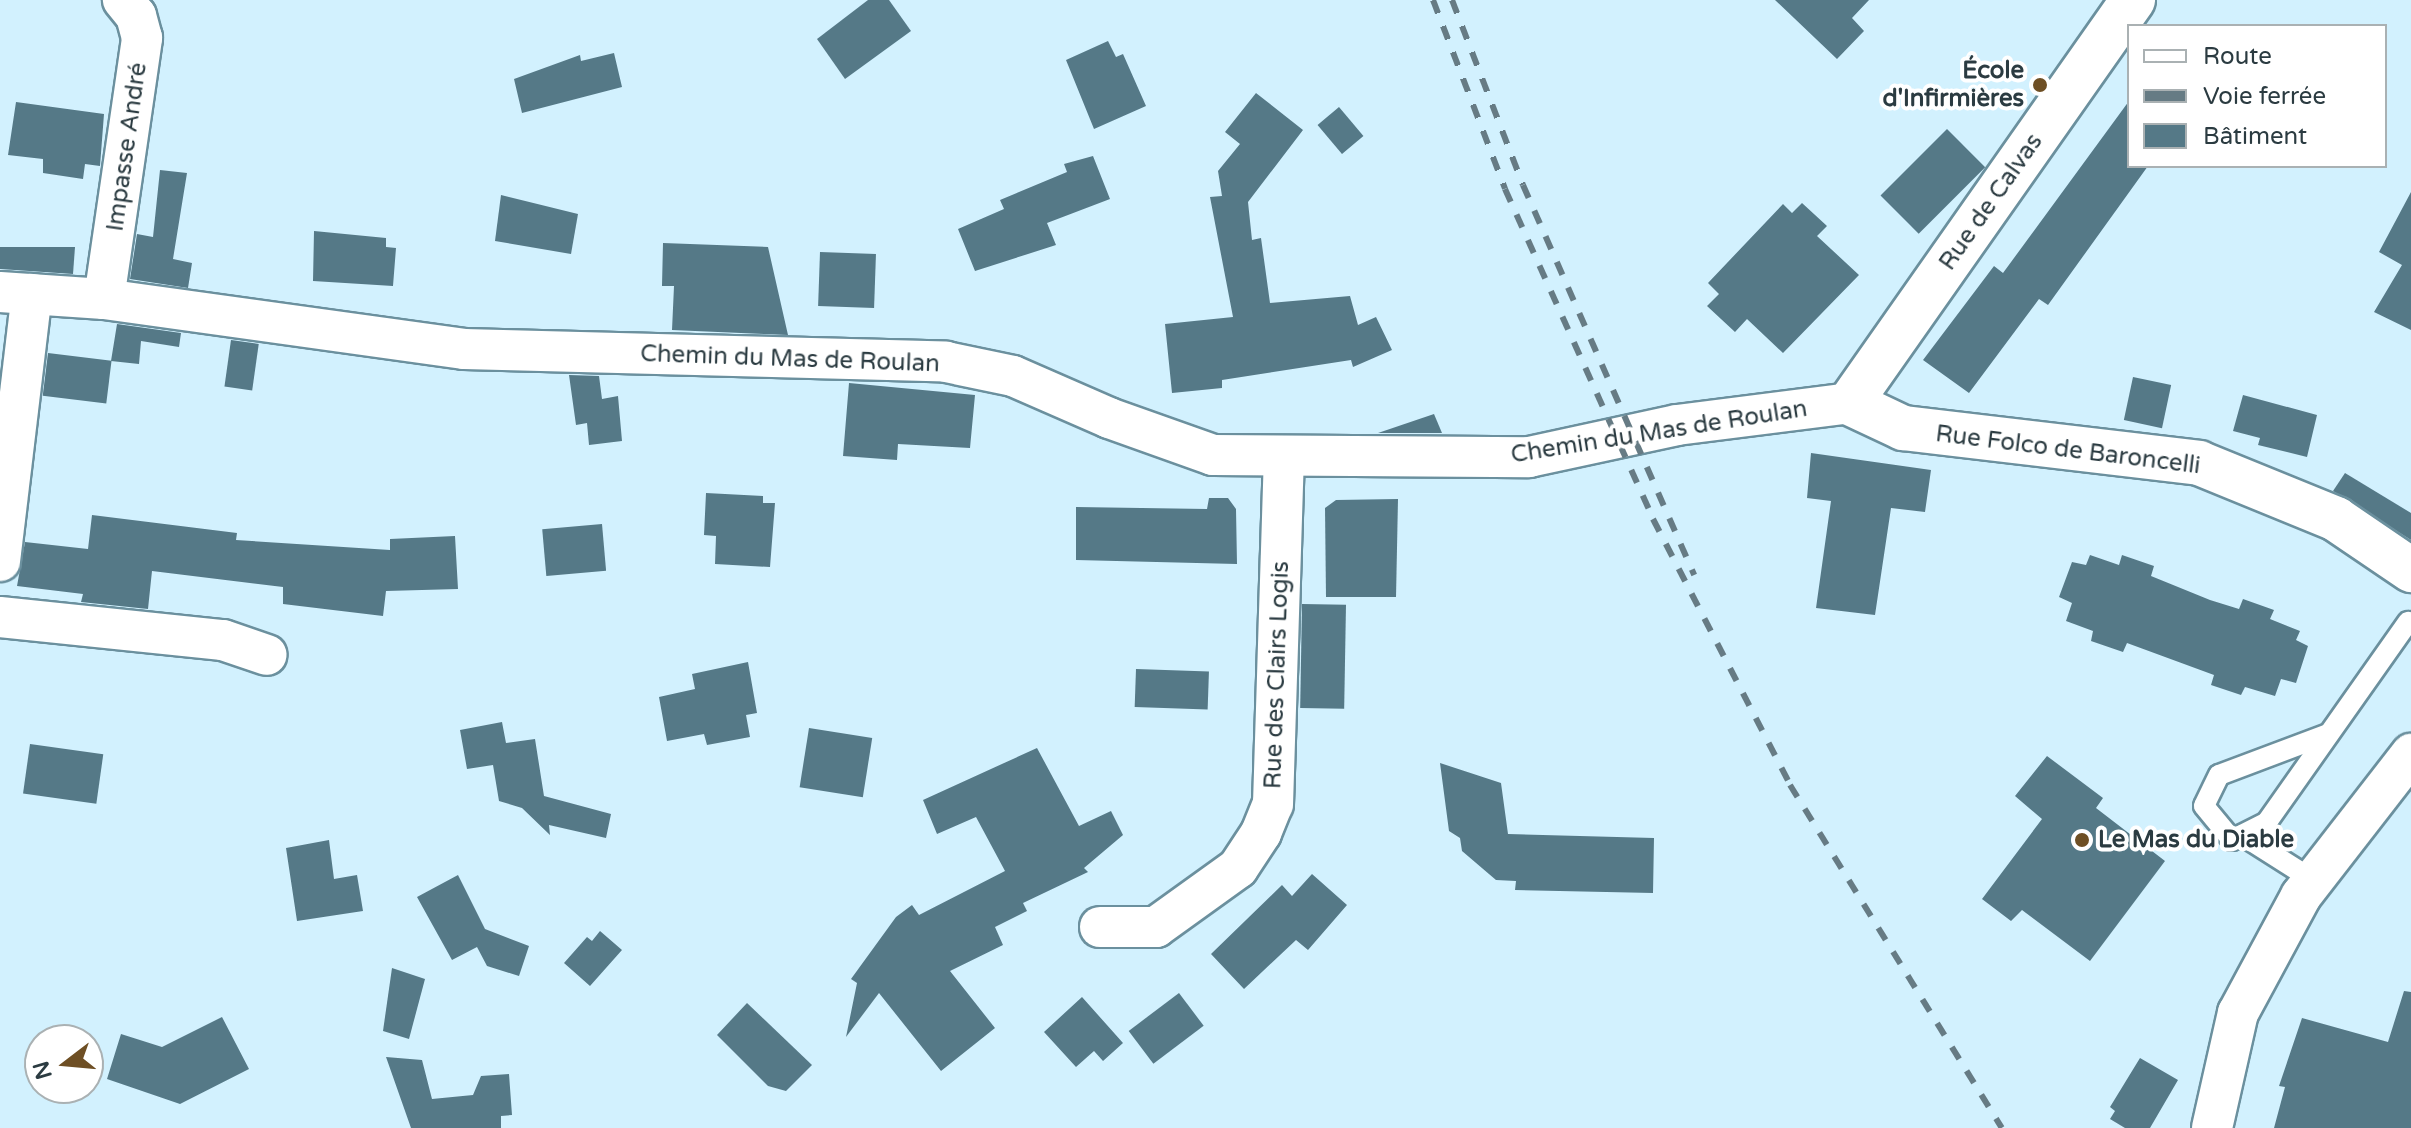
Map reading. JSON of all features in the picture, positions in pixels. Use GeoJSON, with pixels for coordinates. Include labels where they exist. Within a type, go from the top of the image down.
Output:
{"type":"FeatureCollection","features":[{"type":"Feature","properties":{"kind":"street","name":"Impasse André"},"geometry":{"type":"LineString","coordinates":[[104,299],[142,38],[136,16],[123,0]]}},
{"type":"Feature","properties":{"kind":"street","name":"Rue de Calvas"},"geometry":{"type":"LineString","coordinates":[[1850,403],[2133,0]]}},
{"type":"Feature","properties":{"kind":"street","name":"Chemin du Mas de Roulan"},"geometry":{"type":"LineString","coordinates":[[16,293],[104,299],[464,349],[946,362],[1013,376],[1109,418],[1213,455],[1284,459],[1529,457],[1677,425],[1850,403]]}},
{"type":"Feature","properties":{"kind":"street"},"geometry":{"type":"LineString","coordinates":[[0,561],[16,293]]}},
{"type":"Feature","properties":{"kind":"street","name":"Rue Folco de Baroncelli"},"geometry":{"type":"LineString","coordinates":[[1850,403],[1903,428],[2199,463],[2336,519],[2411,570]]}},
{"type":"Feature","properties":{"kind":"street","name":"Rue des Clairs Logis"},"geometry":{"type":"LineString","coordinates":[[1100,927],[1156,927],[1238,868],[1273,804],[1284,459]]}},
{"type":"Feature","properties":{"kind":"street"},"geometry":{"type":"LineString","coordinates":[[0,617],[223,640],[267,655]]}},
{"type":"Feature","properties":{"kind":"street"},"geometry":{"type":"LineString","coordinates":[[2212,1128],[2238,1013],[2313,880],[2411,754]]}},
{"type":"Feature","properties":{"kind":"lane"},"geometry":{"type":"LineString","coordinates":[[2328,734],[2219,775],[2204,806],[2232,840],[2267,822],[2408,622]]}},
{"type":"Feature","properties":{"kind":"lane"},"geometry":{"type":"LineString","coordinates":[[2242,835],[2313,880]]}},
{"type":"Feature","properties":{"kind":"building"},"geometry":{"type":"Polygon","coordinates":[[[868,0],[889,0],[911,31],[845,79],[817,39],[868,0]]]}},
{"type":"Feature","properties":{"kind":"building"},"geometry":{"type":"Polygon","coordinates":[[[1775,0],[1869,0],[1852,18],[1864,31],[1837,59],[1775,0]]]}},
{"type":"Feature","properties":{"kind":"building"},"geometry":{"type":"Polygon","coordinates":[[[1108,41],[1116,57],[1123,54],[1146,106],[1094,129],[1066,60],[1108,41]]]}},
{"type":"Feature","properties":{"kind":"building"},"geometry":{"type":"Polygon","coordinates":[[[614,53],[622,87],[522,113],[514,79],[580,55],[581,61],[614,53]]]}},
{"type":"Feature","properties":{"kind":"building"},"geometry":{"type":"Polygon","coordinates":[[[1256,93],[1303,130],[1248,202],[1252,240],[1261,238],[1270,303],[1350,296],[1358,325],[1376,317],[1392,350],[1353,367],[1351,360],[1222,380],[1222,388],[1172,393],[1165,324],[1233,317],[1210,197],[1222,196],[1218,171],[1240,144],[1225,132],[1256,93]]]}},
{"type":"Feature","properties":{"kind":"building"},"geometry":{"type":"Polygon","coordinates":[[[16,102],[104,114],[100,166],[85,164],[83,179],[43,173],[43,159],[8,155],[16,102]]]}},
{"type":"Feature","properties":{"kind":"building"},"geometry":{"type":"Polygon","coordinates":[[[2127,104],[2127,168],[2147,168],[2048,305],[2039,299],[1969,393],[1923,360],[1994,266],[2003,273],[2127,104]]]}},
{"type":"Feature","properties":{"kind":"building"},"geometry":{"type":"Polygon","coordinates":[[[1339,107],[1363,136],[1342,154],[1318,125],[1339,107]]]}},
{"type":"Feature","properties":{"kind":"building"},"geometry":{"type":"Polygon","coordinates":[[[1947,129],[1985,167],[1919,234],[1881,195],[1947,129]]]}},
{"type":"Feature","properties":{"kind":"building"},"geometry":{"type":"Polygon","coordinates":[[[1093,156],[1110,199],[1047,223],[1056,245],[975,271],[958,229],[1004,209],[1000,200],[1067,172],[1064,164],[1093,156]]]}},
{"type":"Feature","properties":{"kind":"building"},"geometry":{"type":"Polygon","coordinates":[[[160,170],[187,173],[173,259],[192,263],[188,288],[130,279],[137,234],[153,237],[160,170]]]}},
{"type":"Feature","properties":{"kind":"building"},"geometry":{"type":"Polygon","coordinates":[[[2411,192],[2411,330],[2374,312],[2402,265],[2379,252],[2411,192]]]}},
{"type":"Feature","properties":{"kind":"building"},"geometry":{"type":"Polygon","coordinates":[[[501,195],[578,214],[571,254],[495,241],[501,195]]]}},
{"type":"Feature","properties":{"kind":"building"},"geometry":{"type":"Polygon","coordinates":[[[1802,203],[1827,226],[1817,236],[1859,275],[1783,353],[1747,319],[1735,332],[1707,306],[1719,294],[1708,283],[1783,204],[1792,213],[1802,203]]]}},
{"type":"Feature","properties":{"kind":"building"},"geometry":{"type":"Polygon","coordinates":[[[314,231],[386,238],[386,247],[396,248],[393,286],[313,281],[314,231]]]}},
{"type":"Feature","properties":{"kind":"building"},"geometry":{"type":"Polygon","coordinates":[[[663,243],[768,247],[788,335],[672,330],[674,286],[662,286],[663,243]]]}},
{"type":"Feature","properties":{"kind":"building"},"geometry":{"type":"Polygon","coordinates":[[[0,247],[75,247],[73,274],[0,269],[0,247]]]}},
{"type":"Feature","properties":{"kind":"building"},"geometry":{"type":"Polygon","coordinates":[[[820,252],[876,254],[874,308],[818,306],[820,252]]]}},
{"type":"Feature","properties":{"kind":"building"},"geometry":{"type":"Polygon","coordinates":[[[117,324],[181,333],[179,347],[141,341],[139,364],[111,361],[117,324]]]}},
{"type":"Feature","properties":{"kind":"building"},"geometry":{"type":"Polygon","coordinates":[[[231,340],[259,344],[252,390],[224,387],[231,340]]]}},
{"type":"Feature","properties":{"kind":"building"},"geometry":{"type":"Polygon","coordinates":[[[48,353],[112,361],[106,403],[43,396],[48,353]]]}},
{"type":"Feature","properties":{"kind":"building"},"geometry":{"type":"Polygon","coordinates":[[[569,375],[599,376],[602,399],[618,396],[622,441],[589,445],[587,423],[576,425],[569,375]]]}},
{"type":"Feature","properties":{"kind":"building"},"geometry":{"type":"Polygon","coordinates":[[[2133,377],[2171,385],[2162,428],[2124,420],[2133,377]]]}},
{"type":"Feature","properties":{"kind":"building"},"geometry":{"type":"Polygon","coordinates":[[[849,383],[975,395],[970,448],[898,444],[897,460],[843,456],[849,383]]]}},
{"type":"Feature","properties":{"kind":"building"},"geometry":{"type":"Polygon","coordinates":[[[2243,395],[2317,415],[2307,457],[2258,445],[2260,438],[2233,431],[2243,395]]]}},
{"type":"Feature","properties":{"kind":"building"},"geometry":{"type":"Polygon","coordinates":[[[1434,414],[1442,433],[1378,433],[1434,414]]]}},
{"type":"Feature","properties":{"kind":"building"},"geometry":{"type":"Polygon","coordinates":[[[1811,453],[1931,470],[1925,512],[1891,508],[1875,615],[1816,608],[1831,501],[1807,498],[1811,453]]]}},
{"type":"Feature","properties":{"kind":"building"},"geometry":{"type":"Polygon","coordinates":[[[2345,473],[2411,513],[2411,540],[2333,491],[2345,473]]]}},
{"type":"Feature","properties":{"kind":"building"},"geometry":{"type":"Polygon","coordinates":[[[706,493],[763,496],[763,503],[775,503],[770,567],[715,564],[716,536],[704,535],[706,493]]]}},
{"type":"Feature","properties":{"kind":"building"},"geometry":{"type":"Polygon","coordinates":[[[1209,498],[1228,498],[1236,509],[1237,564],[1076,560],[1076,507],[1207,509],[1209,498]]]}},
{"type":"Feature","properties":{"kind":"building"},"geometry":{"type":"Polygon","coordinates":[[[1398,499],[1396,597],[1326,597],[1325,508],[1336,500],[1398,499]]]}},
{"type":"Feature","properties":{"kind":"building"},"geometry":{"type":"Polygon","coordinates":[[[92,515],[237,533],[236,540],[390,550],[390,539],[455,536],[458,589],[386,591],[383,616],[283,604],[283,587],[152,571],[148,609],[81,602],[83,594],[17,586],[25,542],[88,549],[92,515]]]}},
{"type":"Feature","properties":{"kind":"building"},"geometry":{"type":"Polygon","coordinates":[[[602,524],[606,571],[546,576],[542,529],[602,524]]]}},
{"type":"Feature","properties":{"kind":"building"},"geometry":{"type":"Polygon","coordinates":[[[2090,555],[2119,565],[2122,555],[2154,566],[2151,576],[2210,600],[2239,609],[2243,599],[2274,610],[2270,619],[2300,631],[2296,640],[2308,646],[2296,683],[2281,679],[2275,696],[2245,687],[2241,695],[2211,685],[2214,675],[2127,643],[2123,652],[2091,641],[2093,631],[2066,621],[2072,603],[2059,597],[2072,562],[2086,565],[2090,555]]]}},
{"type":"Feature","properties":{"kind":"building"},"geometry":{"type":"Polygon","coordinates":[[[1302,604],[1346,605],[1344,709],[1300,708],[1302,604]]]}},
{"type":"Feature","properties":{"kind":"building"},"geometry":{"type":"Polygon","coordinates":[[[748,662],[757,713],[746,715],[750,737],[707,745],[704,734],[667,741],[659,697],[695,689],[692,674],[748,662]]]}},
{"type":"Feature","properties":{"kind":"building"},"geometry":{"type":"Polygon","coordinates":[[[1136,669],[1209,672],[1208,710],[1135,707],[1136,669]]]}},
{"type":"Feature","properties":{"kind":"building"},"geometry":{"type":"Polygon","coordinates":[[[502,722],[506,743],[535,739],[544,796],[611,814],[606,838],[549,825],[550,835],[522,808],[499,801],[493,765],[467,769],[460,730],[502,722]]]}},
{"type":"Feature","properties":{"kind":"building"},"geometry":{"type":"Polygon","coordinates":[[[809,728],[872,738],[863,797],[800,787],[809,728]]]}},
{"type":"Feature","properties":{"kind":"building"},"geometry":{"type":"Polygon","coordinates":[[[30,744],[103,754],[96,804],[23,794],[30,744]]]}},
{"type":"Feature","properties":{"kind":"building"},"geometry":{"type":"Polygon","coordinates":[[[1037,748],[1079,826],[1111,811],[1123,835],[1084,868],[1088,872],[1023,903],[1027,911],[995,927],[1003,945],[950,971],[995,1028],[941,1071],[879,993],[846,1037],[857,983],[851,979],[896,917],[912,905],[919,915],[1005,871],[976,817],[937,834],[923,800],[1037,748]]]}},
{"type":"Feature","properties":{"kind":"building","name":"Le Mas du Diable"},"geometry":{"type":"Polygon","coordinates":[[[2047,756],[2103,798],[2096,808],[2165,861],[2090,961],[2022,910],[2011,921],[1982,899],[2042,819],[2015,796],[2047,756]]]}},
{"type":"Feature","properties":{"kind":"building"},"geometry":{"type":"Polygon","coordinates":[[[1440,763],[1501,783],[1508,834],[1654,838],[1653,893],[1515,890],[1516,881],[1496,880],[1462,851],[1460,838],[1449,831],[1440,763]]]}},
{"type":"Feature","properties":{"kind":"building"},"geometry":{"type":"Polygon","coordinates":[[[329,840],[334,879],[357,875],[363,911],[297,921],[286,848],[329,840]]]}},
{"type":"Feature","properties":{"kind":"building"},"geometry":{"type":"Polygon","coordinates":[[[1312,874],[1347,905],[1308,950],[1296,940],[1244,989],[1211,954],[1282,885],[1292,896],[1312,874]]]}},
{"type":"Feature","properties":{"kind":"building"},"geometry":{"type":"Polygon","coordinates":[[[458,875],[485,929],[529,946],[519,976],[487,966],[477,947],[452,960],[417,897],[458,875]]]}},
{"type":"Feature","properties":{"kind":"building"},"geometry":{"type":"Polygon","coordinates":[[[600,931],[622,950],[590,986],[564,963],[587,937],[592,941],[600,931]]]}},
{"type":"Feature","properties":{"kind":"building"},"geometry":{"type":"Polygon","coordinates":[[[392,968],[425,979],[409,1039],[383,1031],[392,968]]]}},
{"type":"Feature","properties":{"kind":"building"},"geometry":{"type":"Polygon","coordinates":[[[2404,991],[2411,992],[2411,1128],[2274,1128],[2285,1087],[2279,1086],[2302,1018],[2388,1042],[2404,991]]]}},
{"type":"Feature","properties":{"kind":"building"},"geometry":{"type":"Polygon","coordinates":[[[1179,993],[1204,1026],[1153,1064],[1129,1031],[1179,993]]]}},
{"type":"Feature","properties":{"kind":"building"},"geometry":{"type":"Polygon","coordinates":[[[1082,997],[1123,1043],[1103,1061],[1094,1051],[1076,1067],[1044,1032],[1082,997]]]}},
{"type":"Feature","properties":{"kind":"building"},"geometry":{"type":"Polygon","coordinates":[[[747,1003],[812,1065],[786,1091],[768,1086],[717,1035],[747,1003]]]}},
{"type":"Feature","properties":{"kind":"building"},"geometry":{"type":"Polygon","coordinates":[[[222,1017],[249,1069],[180,1104],[107,1079],[121,1034],[162,1047],[222,1017]]]}},
{"type":"Feature","properties":{"kind":"building"},"geometry":{"type":"Polygon","coordinates":[[[386,1057],[422,1060],[432,1099],[473,1095],[481,1076],[509,1074],[512,1115],[501,1116],[501,1128],[411,1128],[386,1057]]]}},
{"type":"Feature","properties":{"kind":"building"},"geometry":{"type":"Polygon","coordinates":[[[2140,1058],[2178,1080],[2150,1128],[2125,1128],[2110,1119],[2115,1111],[2110,1107],[2140,1058]]]}},
{"type":"Feature","properties":{"kind":"railway"},"geometry":{"type":"LineString","coordinates":[[1433,0],[1505,189],[1653,519],[1790,785],[2002,1128]]}},
{"type":"Feature","properties":{"kind":"railway"},"geometry":{"type":"LineString","coordinates":[[1452,0],[1523,185],[1694,575]]}},
{"type":"Feature","properties":{"kind":"place","name":"École d'Infirmières"},"geometry":{"type":"Point","coordinates":[2040,85]}},
{"type":"Feature","properties":{"kind":"place","name":"Le Mas du Diable"},"geometry":{"type":"Point","coordinates":[2082,840]}}]}
